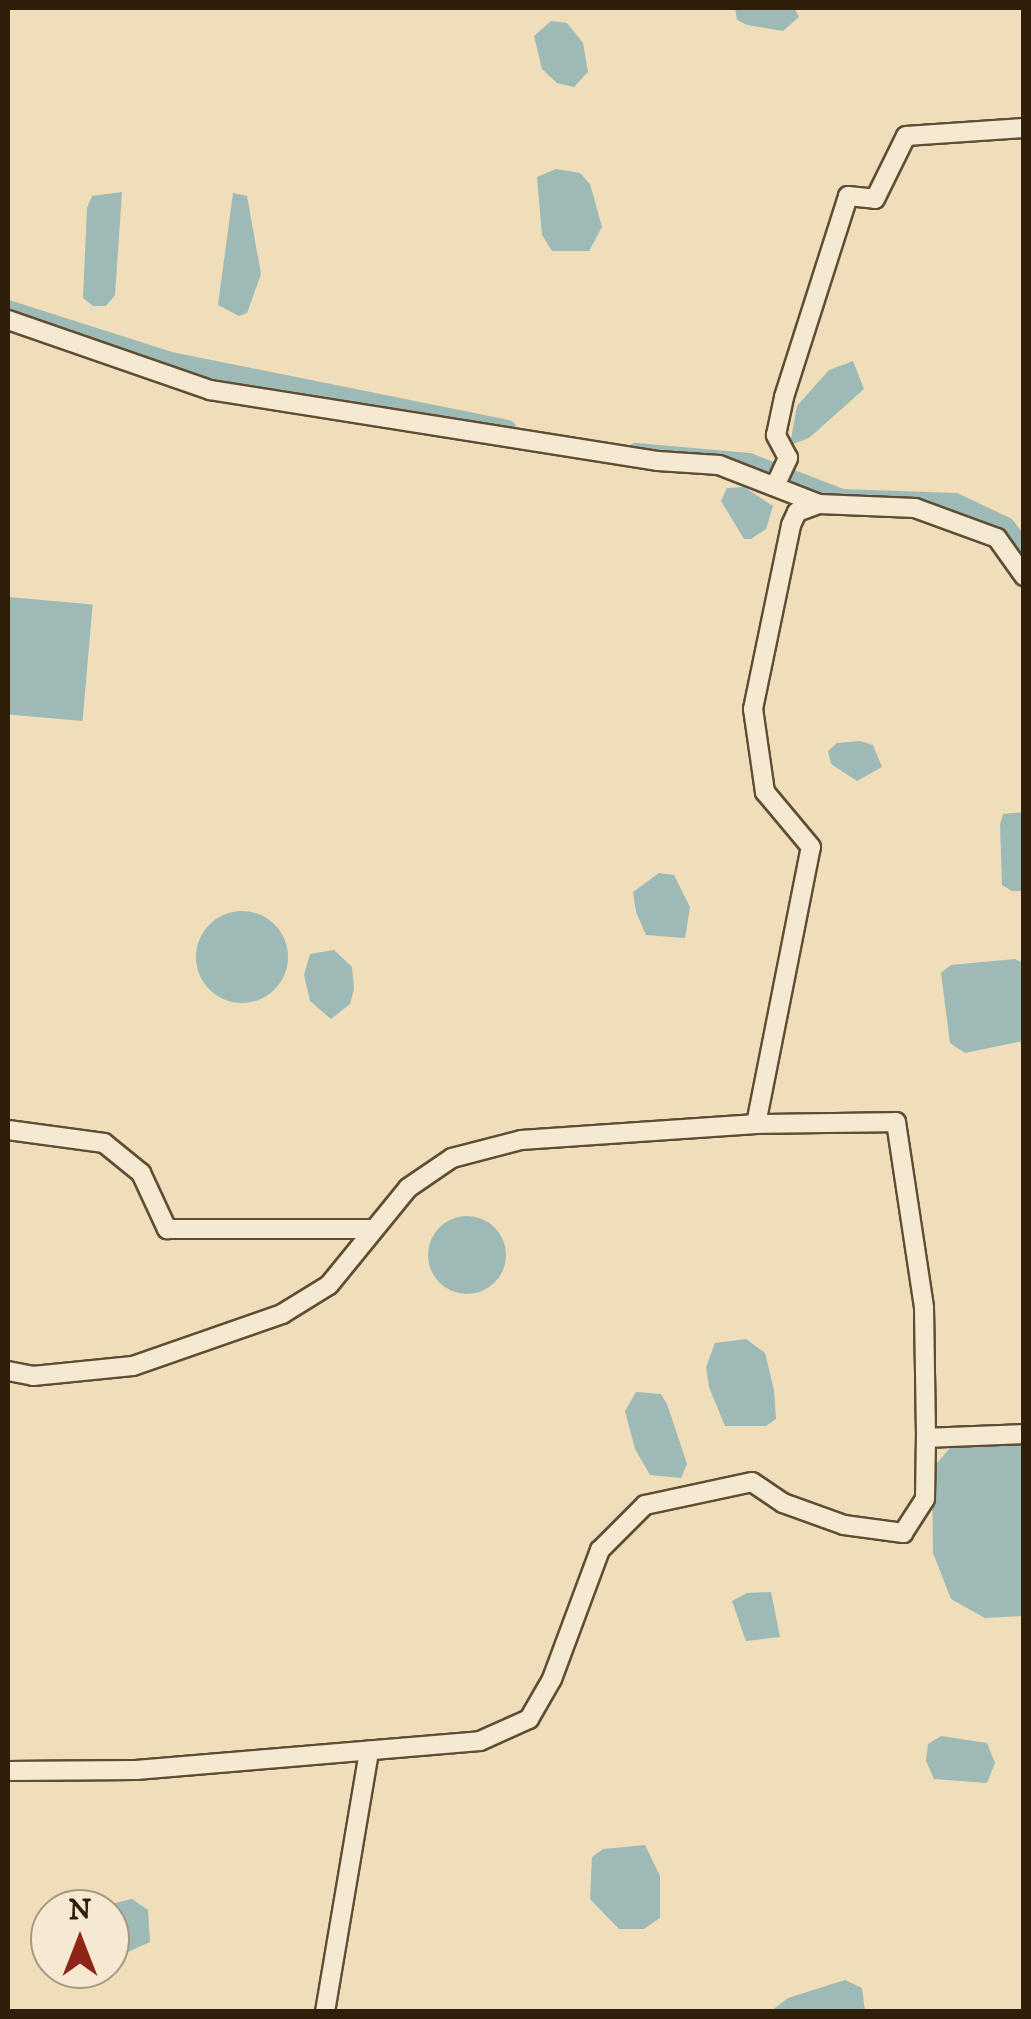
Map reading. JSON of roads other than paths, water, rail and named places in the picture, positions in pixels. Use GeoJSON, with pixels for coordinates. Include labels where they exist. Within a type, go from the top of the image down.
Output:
{"type":"FeatureCollection","features":[{"type":"Feature","properties":{"kind":"street"},"geometry":{"type":"LineString","coordinates":[[776,486],[788,458],[776,435],[784,397],[848,196],[875,199],[906,136],[1024,128]]}},
{"type":"Feature","properties":{"kind":"street"},"geometry":{"type":"LineString","coordinates":[[8,320],[210,390],[638,458],[719,465],[819,504],[915,508],[997,538],[1024,576]]}},
{"type":"Feature","properties":{"kind":"street"},"geometry":{"type":"LineString","coordinates":[[756,1124],[811,847],[765,792],[754,708],[791,525],[797,512],[819,504]]}},
{"type":"Feature","properties":{"kind":"street"},"geometry":{"type":"LineString","coordinates":[[8,1371],[32,1376],[134,1366],[282,1314],[330,1285],[371,1229],[408,1188],[452,1158],[520,1140],[756,1124],[896,1122],[924,1308],[926,1438],[925,1499],[902,1533],[844,1524],[783,1503],[752,1482],[645,1504],[600,1550],[552,1679],[528,1720],[480,1741],[136,1770],[8,1771]]}},
{"type":"Feature","properties":{"kind":"street"},"geometry":{"type":"LineString","coordinates":[[8,1130],[104,1143],[141,1173],[167,1229],[371,1229]]}},
{"type":"Feature","properties":{"kind":"street"},"geometry":{"type":"LineString","coordinates":[[926,1438],[1024,1434]]}},
{"type":"Feature","properties":{"kind":"street"},"geometry":{"type":"LineString","coordinates":[[325,2012],[369,1751]]}},
{"type":"Feature","properties":{"kind":"water"},"geometry":{"type":"Polygon","coordinates":[[[735,8],[794,8],[799,17],[783,31],[747,25],[737,20],[735,8]]]}},
{"type":"Feature","properties":{"kind":"water"},"geometry":{"type":"Polygon","coordinates":[[[551,21],[567,23],[583,43],[588,72],[574,87],[557,83],[542,69],[534,36],[551,21]]]}},
{"type":"Feature","properties":{"kind":"water"},"geometry":{"type":"Polygon","coordinates":[[[556,169],[580,173],[590,184],[602,227],[589,251],[552,251],[542,235],[537,177],[556,169]]]}},
{"type":"Feature","properties":{"kind":"water"},"geometry":{"type":"Polygon","coordinates":[[[122,192],[115,295],[106,306],[93,306],[83,298],[87,208],[92,196],[122,192]]]}},
{"type":"Feature","properties":{"kind":"water"},"geometry":{"type":"Polygon","coordinates":[[[233,193],[247,196],[261,274],[247,313],[239,316],[218,305],[233,193]]]}},
{"type":"Feature","properties":{"kind":"water"},"geometry":{"type":"Polygon","coordinates":[[[853,361],[864,389],[809,438],[790,445],[797,406],[829,370],[853,361]]]}},
{"type":"Feature","properties":{"kind":"water"},"geometry":{"type":"Polygon","coordinates":[[[744,487],[773,506],[766,529],[751,539],[744,539],[721,501],[727,488],[744,487]]]}},
{"type":"Feature","properties":{"kind":"water"},"geometry":{"type":"Polygon","coordinates":[[[8,597],[93,604],[82,721],[8,714],[8,597]]]}},
{"type":"Feature","properties":{"kind":"water"},"geometry":{"type":"Polygon","coordinates":[[[860,741],[873,745],[882,767],[857,781],[831,764],[828,751],[837,743],[860,741]]]}},
{"type":"Feature","properties":{"kind":"water"},"geometry":{"type":"Polygon","coordinates":[[[1023,812],[1023,891],[1012,891],[1002,885],[1000,824],[1003,814],[1023,812]]]}},
{"type":"Feature","properties":{"kind":"water"},"geometry":{"type":"Polygon","coordinates":[[[659,873],[674,875],[690,907],[685,938],[646,935],[636,912],[633,892],[659,873]]]}},
{"type":"Feature","properties":{"kind":"water"},"geometry":{"type":"Polygon","coordinates":[[[242,911],[260,915],[274,925],[284,939],[288,957],[284,975],[274,989],[260,999],[242,1003],[224,999],[210,989],[200,975],[196,957],[200,939],[210,925],[224,915],[242,911]]]}},
{"type":"Feature","properties":{"kind":"water"},"geometry":{"type":"Polygon","coordinates":[[[334,950],[352,967],[354,989],[350,1004],[331,1019],[310,1001],[304,975],[310,954],[334,950]]]}},
{"type":"Feature","properties":{"kind":"water"},"geometry":{"type":"Polygon","coordinates":[[[1015,959],[1023,963],[1023,1041],[965,1053],[950,1043],[941,973],[951,965],[1015,959]]]}},
{"type":"Feature","properties":{"kind":"water"},"geometry":{"type":"Polygon","coordinates":[[[467,1216],[482,1219],[494,1228],[503,1240],[503,1270],[494,1282],[482,1291],[467,1294],[452,1291],[440,1282],[431,1270],[428,1255],[431,1240],[440,1228],[452,1219],[467,1216]]]}},
{"type":"Feature","properties":{"kind":"water"},"geometry":{"type":"Polygon","coordinates":[[[746,1339],[765,1353],[776,1419],[766,1426],[725,1426],[709,1387],[706,1367],[715,1343],[746,1339]]]}},
{"type":"Feature","properties":{"kind":"water"},"geometry":{"type":"Polygon","coordinates":[[[636,1392],[661,1394],[667,1404],[687,1464],[681,1478],[650,1475],[635,1449],[625,1411],[636,1392]]]}},
{"type":"Feature","properties":{"kind":"water"},"geometry":{"type":"Polygon","coordinates":[[[1023,1439],[1023,1616],[985,1618],[951,1599],[933,1553],[932,1469],[950,1448],[1023,1439]]]}},
{"type":"Feature","properties":{"kind":"water"},"geometry":{"type":"Polygon","coordinates":[[[771,1592],[780,1637],[746,1641],[732,1601],[747,1593],[771,1592]]]}},
{"type":"Feature","properties":{"kind":"water"},"geometry":{"type":"Polygon","coordinates":[[[941,1736],[987,1743],[995,1763],[987,1783],[934,1779],[926,1761],[928,1744],[941,1736]]]}},
{"type":"Feature","properties":{"kind":"water"},"geometry":{"type":"Polygon","coordinates":[[[645,1845],[660,1876],[660,1918],[644,1929],[619,1929],[590,1899],[592,1857],[603,1849],[645,1845]]]}},
{"type":"Feature","properties":{"kind":"water"},"geometry":{"type":"Polygon","coordinates":[[[130,1899],[148,1910],[150,1942],[130,1951],[130,1899]]]}},
{"type":"Feature","properties":{"kind":"water"},"geometry":{"type":"Polygon","coordinates":[[[845,1980],[862,1988],[865,2011],[771,2011],[788,1998],[845,1980]]]}},
{"type":"Feature","properties":{"kind":"waterway"},"geometry":{"type":"LineString","coordinates":[[8,309],[171,361],[507,429]]}},
{"type":"Feature","properties":{"kind":"waterway"},"geometry":{"type":"LineString","coordinates":[[636,452],[749,462],[842,498],[955,502],[1006,526],[1024,550]]}}]}
